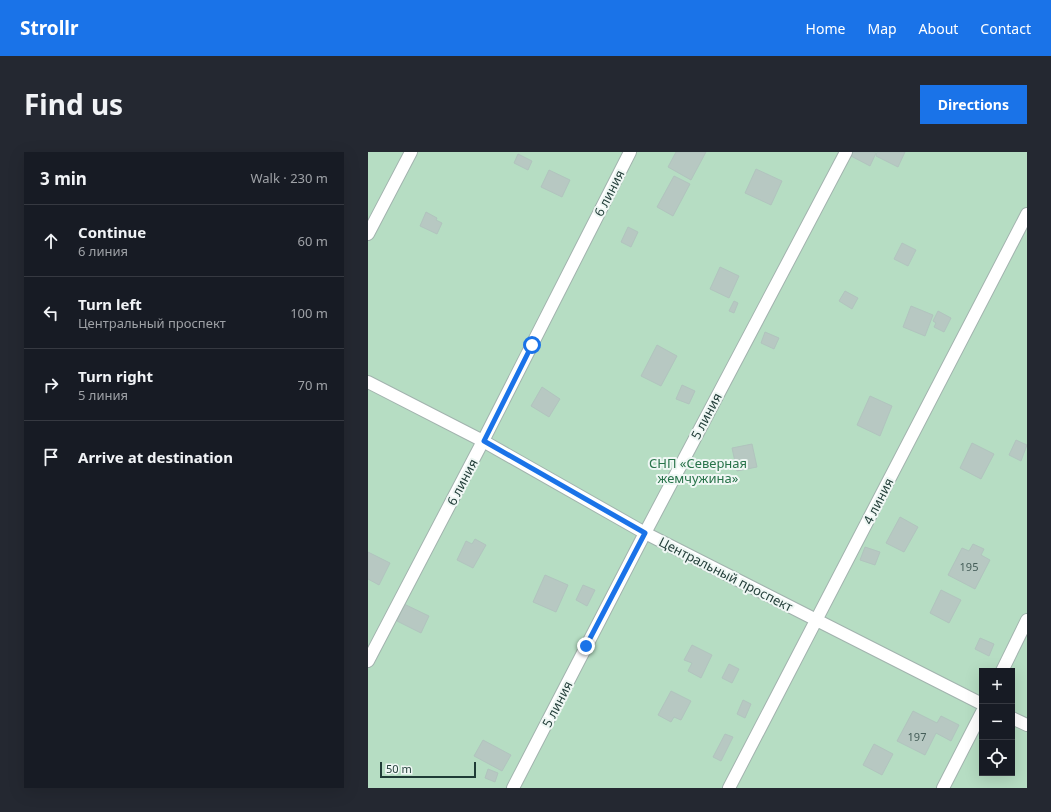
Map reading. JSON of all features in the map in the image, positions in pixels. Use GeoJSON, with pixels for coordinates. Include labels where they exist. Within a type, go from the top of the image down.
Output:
{"type":"FeatureCollection","features":[{"type":"Feature","properties":{"kind":"street"},"geometry":{"type":"LineString","coordinates":[[368,234],[411,152]]}},
{"type":"Feature","properties":{"kind":"street","name":"6 линия"},"geometry":{"type":"LineString","coordinates":[[368,661],[484,441],[630,152]]}},
{"type":"Feature","properties":{"kind":"street","name":"5 линия"},"geometry":{"type":"LineString","coordinates":[[513,788],[645,533],[846,152]]}},
{"type":"Feature","properties":{"kind":"street","name":"4 линия"},"geometry":{"type":"LineString","coordinates":[[729,788],[1027,214]]}},
{"type":"Feature","properties":{"kind":"street","name":"Центральный проспект"},"geometry":{"type":"LineString","coordinates":[[368,382],[484,441],[645,533],[979,702]]}},
{"type":"Feature","properties":{"kind":"street"},"geometry":{"type":"LineString","coordinates":[[1003,668],[1027,620]]}},
{"type":"Feature","properties":{"kind":"street"},"geometry":{"type":"LineString","coordinates":[[942,788],[979,718]]}},
{"type":"Feature","properties":{"kind":"street"},"geometry":{"type":"LineString","coordinates":[[1015,719],[1027,725]]}},
{"type":"Feature","properties":{"kind":"green space","name":"СНП «Северная жемчужина»"},"geometry":{"type":"Polygon","coordinates":[[[368,152],[1027,152],[1027,788],[368,788],[368,152]]]}},
{"type":"Feature","properties":{"kind":"building"},"geometry":{"type":"Polygon","coordinates":[[[676,152],[706,152],[691,180],[668,167],[676,152]]]}},
{"type":"Feature","properties":{"kind":"building"},"geometry":{"type":"Polygon","coordinates":[[[853,152],[876,153],[870,166],[851,156],[853,152]]]}},
{"type":"Feature","properties":{"kind":"building"},"geometry":{"type":"Polygon","coordinates":[[[877,152],[905,152],[898,167],[876,156],[877,152]]]}},
{"type":"Feature","properties":{"kind":"building"},"geometry":{"type":"Polygon","coordinates":[[[518,154],[532,161],[528,170],[514,163],[518,154]]]}},
{"type":"Feature","properties":{"kind":"building"},"geometry":{"type":"Polygon","coordinates":[[[756,169],[782,181],[771,205],[745,193],[756,169]]]}},
{"type":"Feature","properties":{"kind":"building"},"geometry":{"type":"Polygon","coordinates":[[[549,170],[570,180],[562,197],[541,187],[549,170]]]}},
{"type":"Feature","properties":{"kind":"building"},"geometry":{"type":"Polygon","coordinates":[[[674,176],[690,184],[673,216],[657,207],[674,176]]]}},
{"type":"Feature","properties":{"kind":"building"},"geometry":{"type":"Polygon","coordinates":[[[426,212],[437,218],[436,220],[442,223],[437,234],[420,226],[426,212]]]}},
{"type":"Feature","properties":{"kind":"building"},"geometry":{"type":"Polygon","coordinates":[[[628,227],[638,232],[631,247],[621,242],[628,227]]]}},
{"type":"Feature","properties":{"kind":"building"},"geometry":{"type":"Polygon","coordinates":[[[902,243],[916,250],[908,266],[894,259],[902,243]]]}},
{"type":"Feature","properties":{"kind":"building"},"geometry":{"type":"Polygon","coordinates":[[[720,267],[739,276],[729,298],[710,289],[720,267]]]}},
{"type":"Feature","properties":{"kind":"building"},"geometry":{"type":"Polygon","coordinates":[[[845,291],[858,298],[852,309],[839,301],[845,291]]]}},
{"type":"Feature","properties":{"kind":"building"},"geometry":{"type":"Polygon","coordinates":[[[734,301],[738,303],[734,313],[729,311],[734,301]]]}},
{"type":"Feature","properties":{"kind":"building"},"geometry":{"type":"Polygon","coordinates":[[[911,306],[933,315],[925,336],[903,327],[911,306]]]}},
{"type":"Feature","properties":{"kind":"building"},"geometry":{"type":"Polygon","coordinates":[[[938,311],[951,318],[944,332],[934,327],[936,323],[933,321],[938,311]]]}},
{"type":"Feature","properties":{"kind":"building"},"geometry":{"type":"Polygon","coordinates":[[[765,332],[779,338],[774,349],[761,343],[765,332]]]}},
{"type":"Feature","properties":{"kind":"building"},"geometry":{"type":"Polygon","coordinates":[[[657,345],[677,356],[661,386],[641,376],[657,345]]]}},
{"type":"Feature","properties":{"kind":"building"},"geometry":{"type":"Polygon","coordinates":[[[682,385],[695,391],[689,404],[676,399],[682,385]]]}},
{"type":"Feature","properties":{"kind":"building"},"geometry":{"type":"Polygon","coordinates":[[[542,387],[560,399],[549,417],[531,406],[542,387]]]}},
{"type":"Feature","properties":{"kind":"building"},"geometry":{"type":"Polygon","coordinates":[[[870,396],[892,406],[880,436],[857,425],[870,396]]]}},
{"type":"Feature","properties":{"kind":"building"},"geometry":{"type":"Polygon","coordinates":[[[1016,440],[1027,445],[1021,461],[1009,455],[1016,440]]]}},
{"type":"Feature","properties":{"kind":"building"},"geometry":{"type":"Polygon","coordinates":[[[972,443],[994,454],[981,479],[960,468],[972,443]]]}},
{"type":"Feature","properties":{"kind":"building"},"geometry":{"type":"Polygon","coordinates":[[[752,444],[757,467],[737,471],[732,448],[752,444]]]}},
{"type":"Feature","properties":{"kind":"building"},"geometry":{"type":"Polygon","coordinates":[[[900,517],[918,527],[904,552],[886,543],[900,517]]]}},
{"type":"Feature","properties":{"kind":"building"},"geometry":{"type":"Polygon","coordinates":[[[475,539],[486,545],[473,568],[457,560],[466,541],[472,544],[475,539]]]}},
{"type":"Feature","properties":{"kind":"building"},"geometry":{"type":"Polygon","coordinates":[[[973,544],[984,549],[981,555],[990,560],[975,589],[948,575],[962,548],[969,551],[973,544]]]}},
{"type":"Feature","properties":{"kind":"building"},"geometry":{"type":"Polygon","coordinates":[[[865,547],[880,552],[875,565],[860,560],[865,547]]]}},
{"type":"Feature","properties":{"kind":"building"},"geometry":{"type":"Polygon","coordinates":[[[368,552],[390,563],[379,585],[368,579],[368,552]]]}},
{"type":"Feature","properties":{"kind":"building"},"geometry":{"type":"Polygon","coordinates":[[[545,575],[568,585],[556,612],[533,602],[545,575]]]}},
{"type":"Feature","properties":{"kind":"building"},"geometry":{"type":"Polygon","coordinates":[[[583,585],[595,590],[587,606],[576,600],[583,585]]]}},
{"type":"Feature","properties":{"kind":"building"},"geometry":{"type":"Polygon","coordinates":[[[941,590],[961,600],[949,623],[930,613],[941,590]]]}},
{"type":"Feature","properties":{"kind":"building"},"geometry":{"type":"Polygon","coordinates":[[[404,604],[429,616],[421,633],[397,621],[404,604]]]}},
{"type":"Feature","properties":{"kind":"building"},"geometry":{"type":"Polygon","coordinates":[[[980,638],[994,644],[989,656],[975,649],[980,638]]]}},
{"type":"Feature","properties":{"kind":"building"},"geometry":{"type":"Polygon","coordinates":[[[692,645],[712,655],[701,678],[688,671],[692,663],[684,660],[692,645]]]}},
{"type":"Feature","properties":{"kind":"building"},"geometry":{"type":"Polygon","coordinates":[[[729,664],[739,669],[732,683],[722,678],[729,664]]]}},
{"type":"Feature","properties":{"kind":"building"},"geometry":{"type":"Polygon","coordinates":[[[671,691],[691,701],[681,720],[674,717],[671,722],[658,715],[671,691]]]}},
{"type":"Feature","properties":{"kind":"building"},"geometry":{"type":"Polygon","coordinates":[[[743,700],[751,704],[745,718],[737,714],[743,700]]]}},
{"type":"Feature","properties":{"kind":"building"},"geometry":{"type":"Polygon","coordinates":[[[913,711],[937,723],[941,716],[959,725],[951,741],[936,733],[925,755],[897,741],[913,711]]]}},
{"type":"Feature","properties":{"kind":"building"},"geometry":{"type":"Polygon","coordinates":[[[725,734],[733,737],[721,761],[713,757],[725,734]]]}},
{"type":"Feature","properties":{"kind":"building"},"geometry":{"type":"Polygon","coordinates":[[[483,740],[511,755],[502,771],[474,756],[483,740]]]}},
{"type":"Feature","properties":{"kind":"building"},"geometry":{"type":"Polygon","coordinates":[[[874,744],[893,754],[882,775],[863,765],[874,744]]]}},
{"type":"Feature","properties":{"kind":"building"},"geometry":{"type":"Polygon","coordinates":[[[488,769],[498,773],[495,782],[485,778],[488,769]]]}},
{"type":"Feature","properties":{"kind":"route"},"geometry":{"type":"LineString","coordinates":[[532,345],[484,441],[645,533],[586,646]]}}]}
